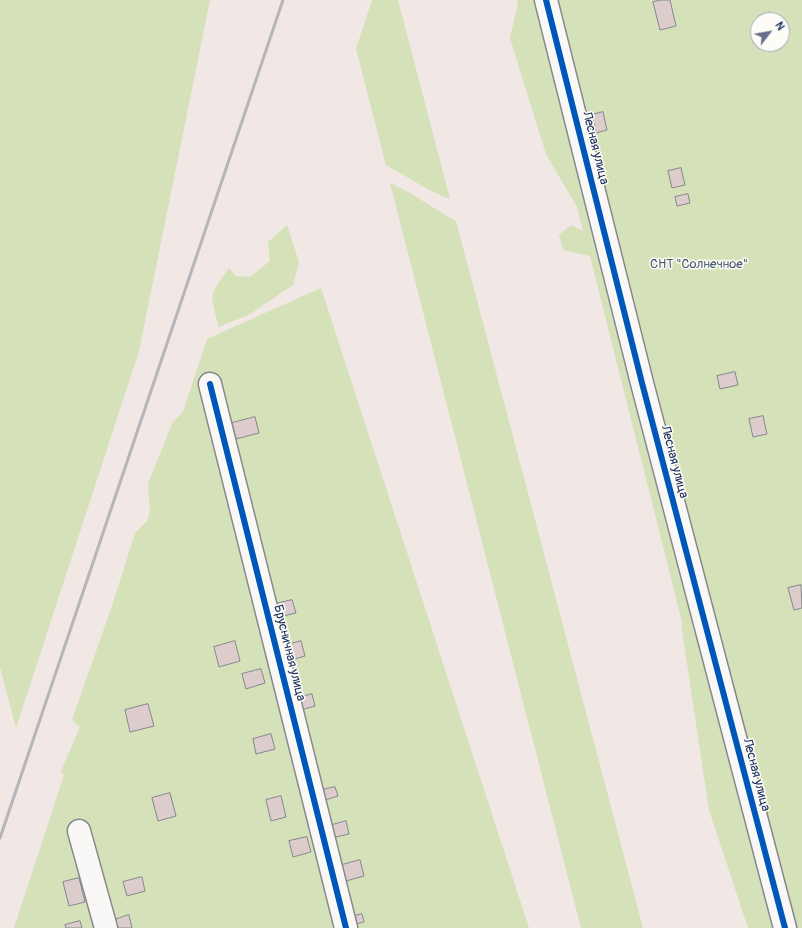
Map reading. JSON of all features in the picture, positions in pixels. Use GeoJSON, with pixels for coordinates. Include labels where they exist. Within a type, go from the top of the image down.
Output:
{"type":"FeatureCollection","features":[{"type":"Feature","properties":{"kind":"street","name":"Лесная улица"},"geometry":{"type":"LineString","coordinates":[[546,0],[642,383],[785,928]]}},
{"type":"Feature","properties":{"kind":"street","name":"Брусничная улица"},"geometry":{"type":"LineString","coordinates":[[210,384],[346,928]]}},
{"type":"Feature","properties":{"kind":"street"},"geometry":{"type":"LineString","coordinates":[[79,831],[106,928]]}},
{"type":"Feature","properties":{"kind":"green space"},"geometry":{"type":"Polygon","coordinates":[[[0,0],[210,0],[139,351],[16,728],[0,667],[0,0]]]}},
{"type":"Feature","properties":{"kind":"green space"},"geometry":{"type":"Polygon","coordinates":[[[372,0],[398,0],[450,199],[431,191],[386,165],[356,49],[372,0]]]}},
{"type":"Feature","properties":{"kind":"green space","name":"СНТ \"Солнечное\""},"geometry":{"type":"Polygon","coordinates":[[[517,0],[802,0],[802,928],[748,928],[709,810],[681,624],[683,626],[590,256],[563,250],[559,235],[571,225],[583,231],[577,207],[546,154],[510,38],[518,3],[517,0]]]}},
{"type":"Feature","properties":{"kind":"green space"},"geometry":{"type":"Polygon","coordinates":[[[390,183],[407,191],[456,221],[643,928],[581,928],[390,183]]]}},
{"type":"Feature","properties":{"kind":"green space"},"geometry":{"type":"Polygon","coordinates":[[[287,225],[299,262],[293,285],[250,314],[219,327],[213,301],[214,290],[217,284],[229,268],[236,276],[250,277],[270,261],[268,242],[287,225]]]}},
{"type":"Feature","properties":{"kind":"green space"},"geometry":{"type":"Polygon","coordinates":[[[321,288],[529,928],[14,928],[64,775],[61,771],[80,727],[72,720],[113,603],[135,533],[147,521],[150,512],[148,483],[173,422],[183,412],[207,339],[321,288]]]}},
{"type":"Feature","properties":{"kind":"building"},"geometry":{"type":"Polygon","coordinates":[[[670,0],[676,26],[660,30],[653,2],[670,0]]]}},
{"type":"Feature","properties":{"kind":"building"},"geometry":{"type":"Polygon","coordinates":[[[603,112],[607,130],[596,133],[592,115],[603,112]]]}},
{"type":"Feature","properties":{"kind":"building"},"geometry":{"type":"Polygon","coordinates":[[[681,168],[685,185],[672,188],[668,171],[681,168]]]}},
{"type":"Feature","properties":{"kind":"building"},"geometry":{"type":"Polygon","coordinates":[[[688,194],[690,203],[677,206],[675,197],[688,194]]]}},
{"type":"Feature","properties":{"kind":"building"},"geometry":{"type":"Polygon","coordinates":[[[735,372],[738,385],[720,389],[717,376],[735,372]]]}},
{"type":"Feature","properties":{"kind":"building"},"geometry":{"type":"Polygon","coordinates":[[[763,416],[767,434],[753,437],[749,419],[763,416]]]}},
{"type":"Feature","properties":{"kind":"building"},"geometry":{"type":"Polygon","coordinates":[[[255,417],[259,433],[236,439],[232,423],[255,417]]]}},
{"type":"Feature","properties":{"kind":"building"},"geometry":{"type":"Polygon","coordinates":[[[801,585],[802,608],[794,610],[788,588],[801,585]]]}},
{"type":"Feature","properties":{"kind":"building"},"geometry":{"type":"Polygon","coordinates":[[[292,600],[296,613],[274,618],[271,605],[292,600]]]}},
{"type":"Feature","properties":{"kind":"building"},"geometry":{"type":"Polygon","coordinates":[[[235,641],[240,661],[219,667],[214,647],[235,641]]]}},
{"type":"Feature","properties":{"kind":"building"},"geometry":{"type":"Polygon","coordinates":[[[301,641],[305,656],[284,662],[280,647],[301,641]]]}},
{"type":"Feature","properties":{"kind":"building"},"geometry":{"type":"Polygon","coordinates":[[[261,669],[265,683],[246,689],[242,674],[261,669]]]}},
{"type":"Feature","properties":{"kind":"building"},"geometry":{"type":"Polygon","coordinates":[[[312,694],[315,706],[297,711],[294,699],[312,694]]]}},
{"type":"Feature","properties":{"kind":"building"},"geometry":{"type":"Polygon","coordinates":[[[148,704],[154,726],[130,732],[125,710],[148,704]]]}},
{"type":"Feature","properties":{"kind":"building"},"geometry":{"type":"Polygon","coordinates":[[[271,734],[275,749],[256,754],[253,739],[271,734]]]}},
{"type":"Feature","properties":{"kind":"building"},"geometry":{"type":"Polygon","coordinates":[[[335,787],[338,796],[325,800],[322,790],[335,787]]]}},
{"type":"Feature","properties":{"kind":"building"},"geometry":{"type":"Polygon","coordinates":[[[170,793],[176,816],[158,821],[152,798],[170,793]]]}},
{"type":"Feature","properties":{"kind":"building"},"geometry":{"type":"Polygon","coordinates":[[[281,796],[286,817],[271,821],[266,800],[281,796]]]}},
{"type":"Feature","properties":{"kind":"building"},"geometry":{"type":"Polygon","coordinates":[[[346,821],[349,834],[332,838],[329,826],[346,821]]]}},
{"type":"Feature","properties":{"kind":"building"},"geometry":{"type":"Polygon","coordinates":[[[307,837],[311,852],[293,857],[289,841],[307,837]]]}},
{"type":"Feature","properties":{"kind":"building"},"geometry":{"type":"Polygon","coordinates":[[[360,860],[364,876],[346,881],[342,865],[360,860]]]}},
{"type":"Feature","properties":{"kind":"building"},"geometry":{"type":"Polygon","coordinates":[[[142,877],[145,891],[127,896],[123,882],[142,877]]]}},
{"type":"Feature","properties":{"kind":"building"},"geometry":{"type":"Polygon","coordinates":[[[79,878],[85,902],[69,906],[63,882],[79,878]]]}},
{"type":"Feature","properties":{"kind":"building"},"geometry":{"type":"Polygon","coordinates":[[[362,914],[364,922],[352,925],[350,917],[362,914]]]}},
{"type":"Feature","properties":{"kind":"building"},"geometry":{"type":"Polygon","coordinates":[[[129,915],[132,928],[116,928],[114,920],[129,915]]]}},
{"type":"Feature","properties":{"kind":"building"},"geometry":{"type":"Polygon","coordinates":[[[80,921],[82,928],[66,928],[65,925],[80,921]]]}},
{"type":"Feature","properties":{"kind":"railway"},"geometry":{"type":"LineString","coordinates":[[0,838],[283,0]]}},
{"type":"Feature","properties":{"kind":"cycle path"},"geometry":{"type":"LineString","coordinates":[[546,0],[642,383],[785,928]]}},
{"type":"Feature","properties":{"kind":"cycle path"},"geometry":{"type":"LineString","coordinates":[[210,384],[346,928]]}}]}
